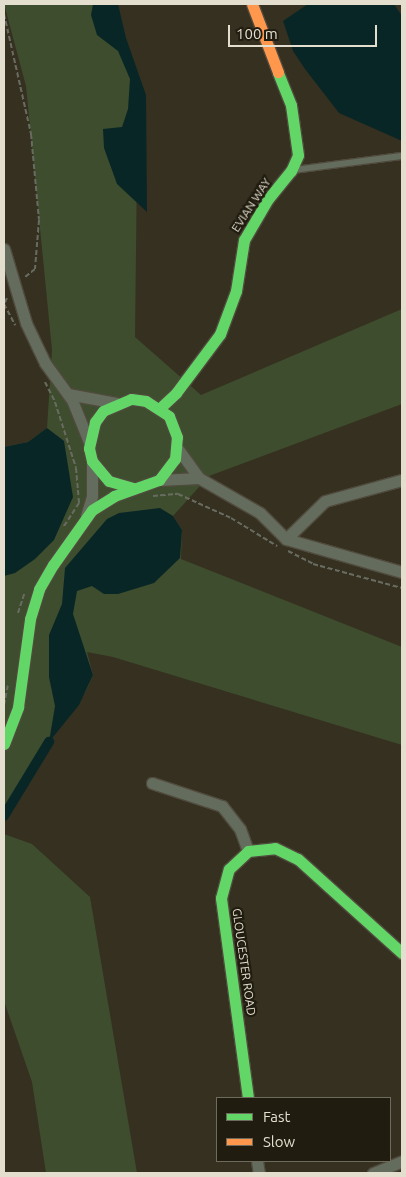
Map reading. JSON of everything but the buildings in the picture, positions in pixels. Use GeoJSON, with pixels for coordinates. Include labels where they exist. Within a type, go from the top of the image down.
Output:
{"type":"FeatureCollection","features":[{"type":"Feature","properties":{"kind":"street","name":"EVIAN WAY"},"geometry":{"type":"LineString","coordinates":[[160,408],[189,377],[220,334],[236,292],[244,240],[268,199],[291,171],[298,155],[291,105],[252,4]]}},
{"type":"Feature","properties":{"kind":"street"},"geometry":{"type":"LineString","coordinates":[[4,249],[26,323],[44,363],[68,394],[89,442],[92,461],[92,496],[86,516]]}},
{"type":"Feature","properties":{"kind":"street"},"geometry":{"type":"LineString","coordinates":[[68,394],[116,403],[139,400],[160,408],[174,426],[178,449],[199,478],[260,513],[286,539],[402,572]]}},
{"type":"Feature","properties":{"kind":"street"},"geometry":{"type":"LineString","coordinates":[[89,442],[95,422],[116,403]]}},
{"type":"Feature","properties":{"kind":"street"},"geometry":{"type":"LineString","coordinates":[[159,480],[168,472],[178,449]]}},
{"type":"Feature","properties":{"kind":"street"},"geometry":{"type":"LineString","coordinates":[[92,461],[109,481],[134,488]]}},
{"type":"Feature","properties":{"kind":"street"},"geometry":{"type":"LineString","coordinates":[[4,744],[18,707],[30,619],[39,589],[86,516],[114,496],[134,488],[159,480],[199,478]]}},
{"type":"Feature","properties":{"kind":"street"},"geometry":{"type":"LineString","coordinates":[[286,539],[325,501],[402,480]]}},
{"type":"Feature","properties":{"kind":"street"},"geometry":{"type":"LineString","coordinates":[[152,783],[222,806],[240,829],[248,852],[275,848],[298,859],[402,953]]}},
{"type":"Feature","properties":{"kind":"street","name":"GLOUCESTER ROAD"},"geometry":{"type":"LineString","coordinates":[[248,852],[229,869],[221,898],[248,1097]]}},
{"type":"Feature","properties":{"kind":"street"},"geometry":{"type":"LineString","coordinates":[[373,1173],[402,1161]]}},
{"type":"Feature","properties":{"kind":"lane"},"geometry":{"type":"LineString","coordinates":[[291,171],[402,156]]}},
{"type":"Feature","properties":{"kind":"path"},"geometry":{"type":"LineString","coordinates":[[149,496],[178,494],[231,518],[313,564],[402,588]]}},
{"type":"Feature","properties":{"kind":"path"},"geometry":{"type":"LineString","coordinates":[[65,524],[78,527]]}},
{"type":"Feature","properties":{"kind":"green space"},"geometry":{"type":"Polygon","coordinates":[[[4,4],[111,4],[138,78],[135,337],[201,395],[402,309],[402,404],[209,476],[173,516],[182,530],[181,559],[402,647],[402,745],[113,657],[87,652],[93,675],[86,691],[49,742],[4,816],[4,447],[28,442],[47,428],[52,350],[26,86],[4,4]]]}},
{"type":"Feature","properties":{"kind":"green space"},"geometry":{"type":"Polygon","coordinates":[[[4,834],[32,844],[90,897],[137,1173],[46,1173],[32,1082],[4,1001],[4,834]]]}},
{"type":"Feature","properties":{"kind":"water"},"geometry":{"type":"Polygon","coordinates":[[[93,4],[118,4],[126,38],[146,95],[147,212],[117,184],[104,148],[103,129],[122,127],[128,109],[130,79],[118,51],[97,35],[91,15],[93,4]]]}},
{"type":"Feature","properties":{"kind":"water"},"geometry":{"type":"Polygon","coordinates":[[[308,4],[394,4],[402,16],[402,141],[339,113],[305,69],[293,51],[283,21],[308,4]]]}},
{"type":"Feature","properties":{"kind":"water"},"geometry":{"type":"Polygon","coordinates":[[[47,428],[64,441],[73,497],[54,540],[35,559],[15,573],[4,576],[4,447],[28,442],[47,428]]]}},
{"type":"Feature","properties":{"kind":"water"},"geometry":{"type":"Polygon","coordinates":[[[160,508],[173,516],[182,530],[180,558],[154,583],[118,594],[104,594],[92,586],[77,591],[73,614],[93,675],[79,705],[49,742],[55,706],[49,677],[49,635],[62,604],[65,568],[107,519],[119,513],[160,508]]]}},
{"type":"Feature","properties":{"kind":"waterway"},"geometry":{"type":"LineString","coordinates":[[4,816],[49,742]]}},
{"type":"Feature","properties":{"kind":"traffic: fast"},"geometry":{"type":"LineString","coordinates":[[160,408],[176,393],[220,334],[236,291],[244,240],[268,199],[291,171],[298,155],[291,105],[278,72]]}},
{"type":"Feature","properties":{"kind":"traffic: fast"},"geometry":{"type":"LineString","coordinates":[[4,744],[18,707],[30,619],[39,589],[53,565],[92,510],[114,496],[159,480],[175,459],[177,437],[169,416],[146,401],[131,399],[103,411],[95,422],[89,448],[92,461],[109,481],[134,488]]}},
{"type":"Feature","properties":{"kind":"traffic: fast"},"geometry":{"type":"LineString","coordinates":[[248,1097],[221,898],[229,869],[248,851],[275,848],[298,859],[402,953]]}},
{"type":"Feature","properties":{"kind":"traffic: slow"},"geometry":{"type":"LineString","coordinates":[[252,4],[278,72]]}}]}
